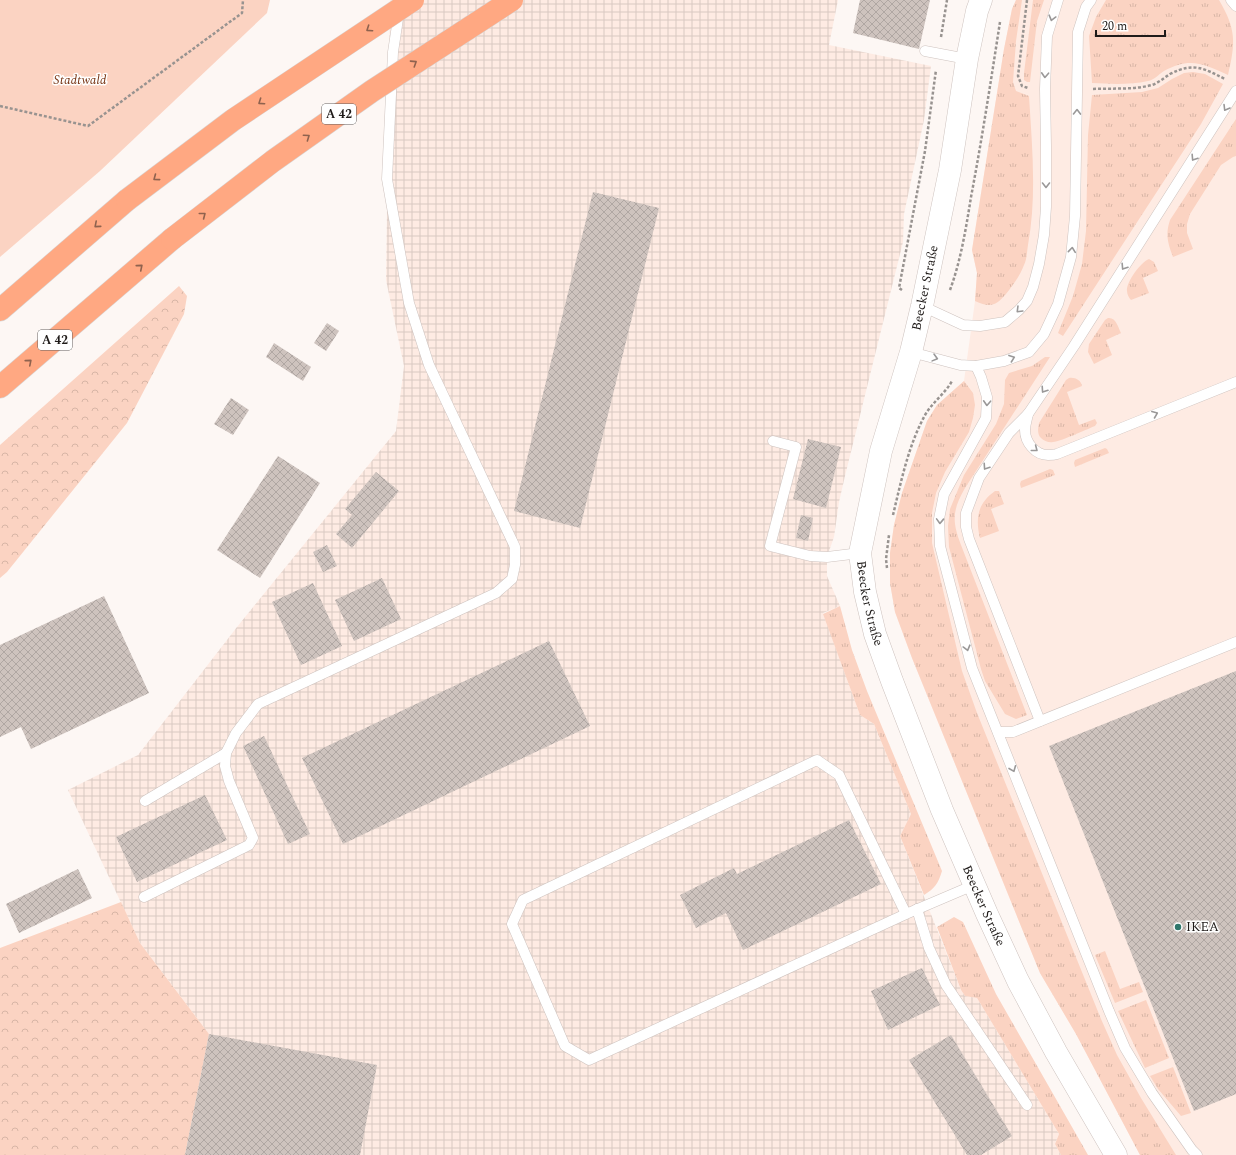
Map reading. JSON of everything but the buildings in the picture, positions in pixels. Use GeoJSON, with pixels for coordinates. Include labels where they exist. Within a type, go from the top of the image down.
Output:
{"type":"FeatureCollection","features":[{"type":"Feature","properties":{"kind":"highway"},"geometry":{"type":"LineString","coordinates":[[0,310],[127,200],[233,120],[413,0]]}},
{"type":"Feature","properties":{"kind":"highway","name":"A 42"},"geometry":{"type":"LineString","coordinates":[[0,388],[172,239],[273,161],[372,91],[512,0]]}},
{"type":"Feature","properties":{"kind":"street","name":"Beecker Straße"},"geometry":{"type":"LineString","coordinates":[[979,4],[967,59],[950,170],[922,306],[911,352],[881,451],[860,553],[864,592],[875,634],[892,680],[942,810],[974,885],[1018,981],[1056,1052],[1116,1155]]}},
{"type":"Feature","properties":{"kind":"lane"},"geometry":{"type":"LineString","coordinates":[[144,897],[249,846],[253,838],[229,781],[225,766],[226,753],[236,733],[258,704],[496,593],[512,579],[515,565],[515,547],[429,365],[409,303],[387,179],[393,52],[400,0]]}},
{"type":"Feature","properties":{"kind":"lane"},"geometry":{"type":"LineString","coordinates":[[922,306],[963,325],[980,326],[1005,322],[1027,301],[1033,287],[1039,264],[1044,235],[1046,207],[1045,89],[1047,36],[1058,0]]}},
{"type":"Feature","properties":{"kind":"lane"},"geometry":{"type":"LineString","coordinates":[[911,352],[960,365],[976,366],[1004,361],[1028,352],[1044,334],[1058,304],[1071,257],[1075,216],[1078,32],[1086,7],[1091,0]]}},
{"type":"Feature","properties":{"kind":"lane"},"geometry":{"type":"LineString","coordinates":[[1231,0],[1236,6]]}},
{"type":"Feature","properties":{"kind":"lane"},"geometry":{"type":"LineString","coordinates":[[925,51],[967,59]]}},
{"type":"Feature","properties":{"kind":"lane"},"geometry":{"type":"LineString","coordinates":[[1040,721],[969,539],[966,528],[966,513],[979,478],[1009,433],[1028,414],[1074,346],[1236,91]]}},
{"type":"Feature","properties":{"kind":"lane"},"geometry":{"type":"LineString","coordinates":[[976,366],[987,397],[986,418],[944,494],[939,519],[940,546],[972,668],[1125,1048],[1152,1092],[1197,1155]]}},
{"type":"Feature","properties":{"kind":"lane"},"geometry":{"type":"LineString","coordinates":[[1028,414],[1025,429],[1029,445],[1040,453],[1047,455],[1057,454],[1236,382]]}},
{"type":"Feature","properties":{"kind":"lane"},"geometry":{"type":"LineString","coordinates":[[773,441],[796,447],[770,546],[810,556],[827,557],[860,553]]}},
{"type":"Feature","properties":{"kind":"lane"},"geometry":{"type":"LineString","coordinates":[[998,732],[1013,732],[1236,642]]}},
{"type":"Feature","properties":{"kind":"lane"},"geometry":{"type":"LineString","coordinates":[[145,801],[226,753]]}},
{"type":"Feature","properties":{"kind":"lane"},"geometry":{"type":"LineString","coordinates":[[906,914],[839,775],[817,760],[523,900],[512,924],[565,1046],[589,1060],[917,909],[974,885]]}},
{"type":"Feature","properties":{"kind":"lane"},"geometry":{"type":"LineString","coordinates":[[917,909],[929,948],[946,985],[1027,1105]]}},
{"type":"Feature","properties":{"kind":"path"},"geometry":{"type":"LineString","coordinates":[[0,106],[88,126],[242,13],[243,0]]}},
{"type":"Feature","properties":{"kind":"path"},"geometry":{"type":"LineString","coordinates":[[922,306],[899,288],[925,151],[947,0]]}},
{"type":"Feature","properties":{"kind":"path"},"geometry":{"type":"LineString","coordinates":[[1027,0],[1018,76],[1022,86],[1029,89]]}},
{"type":"Feature","properties":{"kind":"path"},"geometry":{"type":"LineString","coordinates":[[942,315],[955,277],[963,241],[979,157],[1000,21]]}},
{"type":"Feature","properties":{"kind":"path"},"geometry":{"type":"LineString","coordinates":[[1093,89],[1134,88],[1154,85],[1172,74],[1191,66],[1206,69],[1226,80]]}},
{"type":"Feature","properties":{"kind":"path"},"geometry":{"type":"LineString","coordinates":[[891,522],[913,442],[924,416],[948,388],[953,378]]}},
{"type":"Feature","properties":{"kind":"path"},"geometry":{"type":"LineString","coordinates":[[887,572],[886,558],[889,530]]}},
{"type":"Feature","properties":{"kind":"shaded area"},"geometry":{"type":"Polygon","coordinates":[[[390,0],[838,0],[829,45],[931,66],[924,120],[904,214],[903,242],[845,476],[839,502],[834,537],[827,557],[827,576],[840,606],[823,613],[860,715],[874,724],[911,814],[900,836],[961,990],[965,996],[977,998],[1059,1134],[1055,1144],[1061,1155],[185,1155],[209,1034],[140,943],[68,790],[138,755],[237,627],[396,431],[404,366],[386,280],[390,0]]]}},
{"type":"Feature","properties":{"kind":"shaded area"},"geometry":{"type":"Polygon","coordinates":[[[1016,0],[1236,0],[1236,1155],[1140,1155],[1076,1034],[1040,973],[912,658],[895,612],[890,583],[890,553],[894,525],[902,493],[927,421],[937,405],[964,381],[975,301],[977,273],[972,250],[1004,49],[1012,9],[1016,0]]]}},
{"type":"Feature","properties":{"kind":"green space","name":"Stadtwald"},"geometry":{"type":"Polygon","coordinates":[[[0,0],[270,0],[267,13],[100,171],[0,257],[0,0]]]}},
{"type":"Feature","properties":{"kind":"green space"},"geometry":{"type":"Polygon","coordinates":[[[1016,0],[1022,0],[1016,41],[1013,82],[1016,91],[1029,96],[1033,170],[1031,227],[1025,263],[1014,284],[999,301],[992,305],[985,305],[975,301],[977,273],[972,250],[1004,49],[1012,9],[1016,0]]]}},
{"type":"Feature","properties":{"kind":"green space"},"geometry":{"type":"Polygon","coordinates":[[[1033,0],[1044,0],[1037,21],[1030,82],[1027,82],[1024,80],[1024,73],[1033,0]]]}},
{"type":"Feature","properties":{"kind":"green space"},"geometry":{"type":"Polygon","coordinates":[[[1106,0],[1219,0],[1229,19],[1233,36],[1228,75],[1211,67],[1196,63],[1189,63],[1173,67],[1148,81],[1127,84],[1092,83],[1089,36],[1096,17],[1106,0]]]}},
{"type":"Feature","properties":{"kind":"green space"},"geometry":{"type":"Polygon","coordinates":[[[1193,72],[1205,74],[1223,84],[1201,124],[1063,336],[1058,333],[1073,296],[1082,264],[1086,231],[1088,135],[1092,95],[1142,92],[1158,88],[1184,73],[1193,72]]]}},
{"type":"Feature","properties":{"kind":"green space"},"geometry":{"type":"Polygon","coordinates":[[[1236,119],[1236,156],[1221,165],[1190,214],[1187,224],[1187,233],[1193,249],[1173,257],[1168,239],[1170,220],[1236,119]]]}},
{"type":"Feature","properties":{"kind":"green space"},"geometry":{"type":"Polygon","coordinates":[[[1149,259],[1154,262],[1158,271],[1143,278],[1149,293],[1131,300],[1128,296],[1127,287],[1138,268],[1149,259]]]}},
{"type":"Feature","properties":{"kind":"green space"},"geometry":{"type":"Polygon","coordinates":[[[179,286],[187,296],[184,314],[127,423],[7,572],[0,578],[0,445],[179,286]]]}},
{"type":"Feature","properties":{"kind":"green space"},"geometry":{"type":"Polygon","coordinates":[[[1108,318],[1115,321],[1121,333],[1106,340],[1112,355],[1094,364],[1088,352],[1089,344],[1105,320],[1108,318]]]}},
{"type":"Feature","properties":{"kind":"green space"},"geometry":{"type":"Polygon","coordinates":[[[1045,357],[1050,357],[965,488],[958,503],[955,516],[956,529],[961,545],[1027,715],[1016,719],[1005,714],[985,681],[949,547],[948,526],[950,509],[964,475],[996,424],[1004,404],[1005,380],[1009,373],[1032,366],[1045,357]]]}},
{"type":"Feature","properties":{"kind":"green space"},"geometry":{"type":"Polygon","coordinates":[[[1069,378],[1077,379],[1082,386],[1067,392],[1079,425],[1095,419],[1097,423],[1095,426],[1062,440],[1047,442],[1039,435],[1039,423],[1066,380],[1069,378]]]}},
{"type":"Feature","properties":{"kind":"green space"},"geometry":{"type":"Polygon","coordinates":[[[964,381],[973,393],[975,405],[973,418],[969,432],[945,472],[936,493],[932,513],[932,543],[962,671],[977,713],[1101,1019],[1117,1055],[1176,1155],[1140,1155],[1076,1034],[1040,973],[912,658],[895,612],[890,583],[890,553],[894,525],[902,493],[927,421],[937,405],[964,381]]]}},
{"type":"Feature","properties":{"kind":"green space"},"geometry":{"type":"Polygon","coordinates":[[[1105,448],[1109,453],[1075,467],[1075,460],[1105,448]]]}},
{"type":"Feature","properties":{"kind":"green space"},"geometry":{"type":"Polygon","coordinates":[[[1050,469],[1053,470],[1055,475],[1021,488],[1021,481],[1050,469]]]}},
{"type":"Feature","properties":{"kind":"green space"},"geometry":{"type":"Polygon","coordinates":[[[995,491],[999,491],[1004,504],[991,509],[999,531],[980,538],[978,524],[979,512],[981,506],[995,491]]]}},
{"type":"Feature","properties":{"kind":"green space"},"geometry":{"type":"Polygon","coordinates":[[[840,606],[852,650],[867,691],[942,871],[936,885],[924,895],[900,836],[911,814],[874,724],[860,715],[823,614],[840,606]]]}},
{"type":"Feature","properties":{"kind":"green space"},"geometry":{"type":"Polygon","coordinates":[[[121,902],[140,943],[209,1034],[185,1155],[0,1155],[0,948],[121,902]]]}},
{"type":"Feature","properties":{"kind":"green space"},"geometry":{"type":"Polygon","coordinates":[[[954,917],[963,922],[996,994],[1088,1155],[1061,1155],[1055,1144],[1059,1134],[977,998],[965,996],[961,990],[937,927],[954,917]]]}},
{"type":"Feature","properties":{"kind":"green space"},"geometry":{"type":"Polygon","coordinates":[[[1105,951],[1120,989],[1139,982],[1143,992],[1115,1003],[1095,955],[1105,951]]]}},
{"type":"Feature","properties":{"kind":"green space"},"geometry":{"type":"Polygon","coordinates":[[[1146,1000],[1169,1058],[1145,1068],[1118,1011],[1146,1000]]]}},
{"type":"Feature","properties":{"kind":"green space"},"geometry":{"type":"Polygon","coordinates":[[[1173,1067],[1191,1113],[1181,1116],[1158,1089],[1150,1076],[1173,1067]]]}},
{"type":"Feature","properties":{"kind":"place","name":"IKEA"},"geometry":{"type":"Point","coordinates":[1178,927]}}]}
